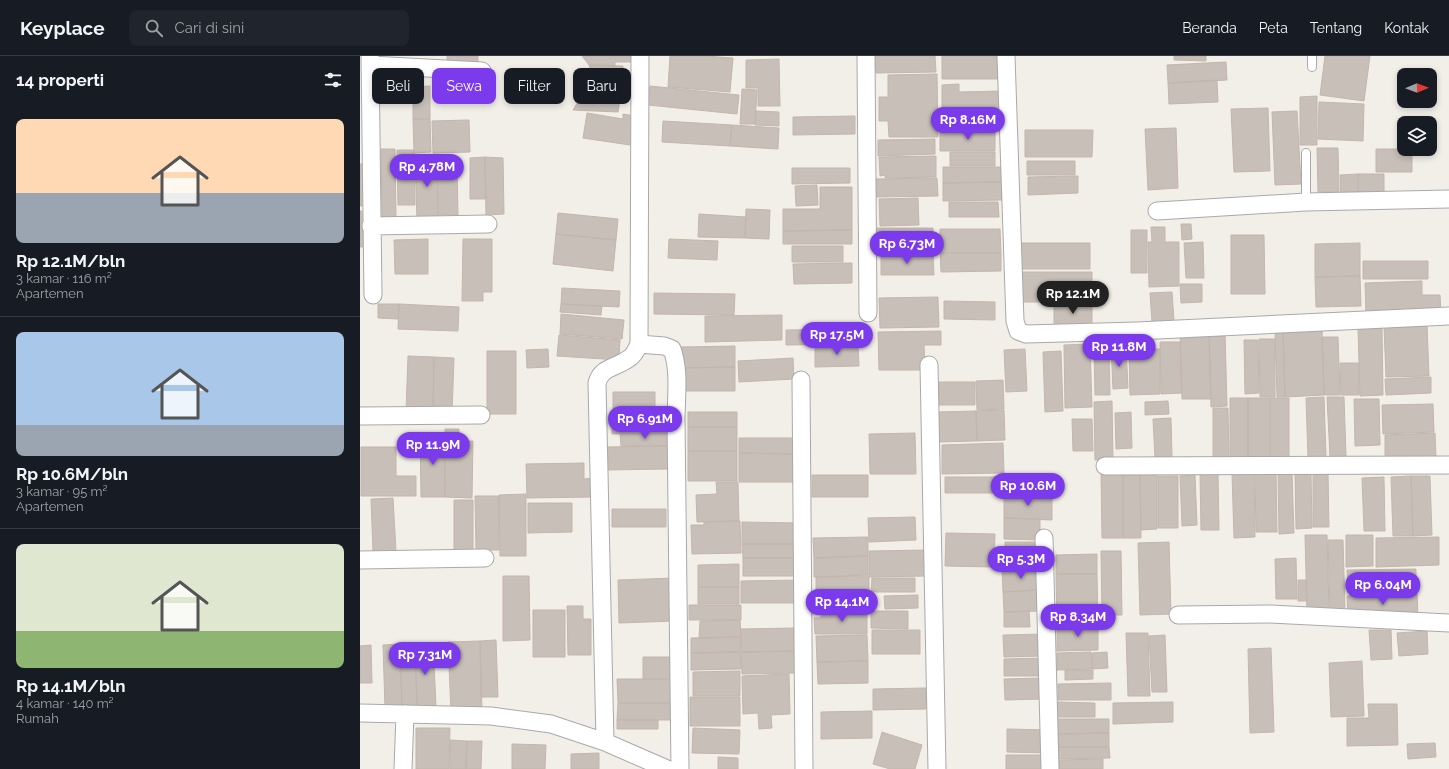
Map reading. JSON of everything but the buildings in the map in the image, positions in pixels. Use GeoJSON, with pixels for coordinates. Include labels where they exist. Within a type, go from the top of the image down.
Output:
{"type":"FeatureCollection","features":[{"type":"Feature","properties":{"kind":"street"},"geometry":{"type":"LineString","coordinates":[[605,742],[597,383],[598,378],[602,373],[628,359],[639,344],[640,56]]}},
{"type":"Feature","properties":{"kind":"street"},"geometry":{"type":"LineString","coordinates":[[866,56],[868,313]]}},
{"type":"Feature","properties":{"kind":"street"},"geometry":{"type":"LineString","coordinates":[[1006,56],[1015,321],[1018,331],[1026,334],[1129,331],[1449,316]]}},
{"type":"Feature","properties":{"kind":"street"},"geometry":{"type":"LineString","coordinates":[[373,295],[371,226],[371,61],[449,68]]}},
{"type":"Feature","properties":{"kind":"street"},"geometry":{"type":"LineString","coordinates":[[1156,211],[1306,202],[1449,199]]}},
{"type":"Feature","properties":{"kind":"street"},"geometry":{"type":"LineString","coordinates":[[371,226],[488,224]]}},
{"type":"Feature","properties":{"kind":"street"},"geometry":{"type":"LineString","coordinates":[[639,344],[664,346],[672,349],[676,376],[680,769]]}},
{"type":"Feature","properties":{"kind":"street"},"geometry":{"type":"LineString","coordinates":[[929,365],[937,769]]}},
{"type":"Feature","properties":{"kind":"street"},"geometry":{"type":"LineString","coordinates":[[802,380],[804,769]]}},
{"type":"Feature","properties":{"kind":"street"},"geometry":{"type":"LineString","coordinates":[[360,416],[481,415]]}},
{"type":"Feature","properties":{"kind":"street"},"geometry":{"type":"LineString","coordinates":[[1104,466],[1449,465]]}},
{"type":"Feature","properties":{"kind":"street"},"geometry":{"type":"LineString","coordinates":[[1044,538],[1050,769]]}},
{"type":"Feature","properties":{"kind":"street"},"geometry":{"type":"LineString","coordinates":[[360,560],[485,558]]}},
{"type":"Feature","properties":{"kind":"street"},"geometry":{"type":"LineString","coordinates":[[1178,615],[1270,614],[1449,623]]}},
{"type":"Feature","properties":{"kind":"street"},"geometry":{"type":"LineString","coordinates":[[360,713],[491,716],[551,724],[605,742],[667,769]]}},
{"type":"Feature","properties":{"kind":"street"},"geometry":{"type":"LineString","coordinates":[[403,769],[405,714]]}},
{"type":"Feature","properties":{"kind":"lane"},"geometry":{"type":"LineString","coordinates":[[1312,56],[1312,67]]}},
{"type":"Feature","properties":{"kind":"lane"},"geometry":{"type":"LineString","coordinates":[[1306,153],[1306,202]]}}]}
